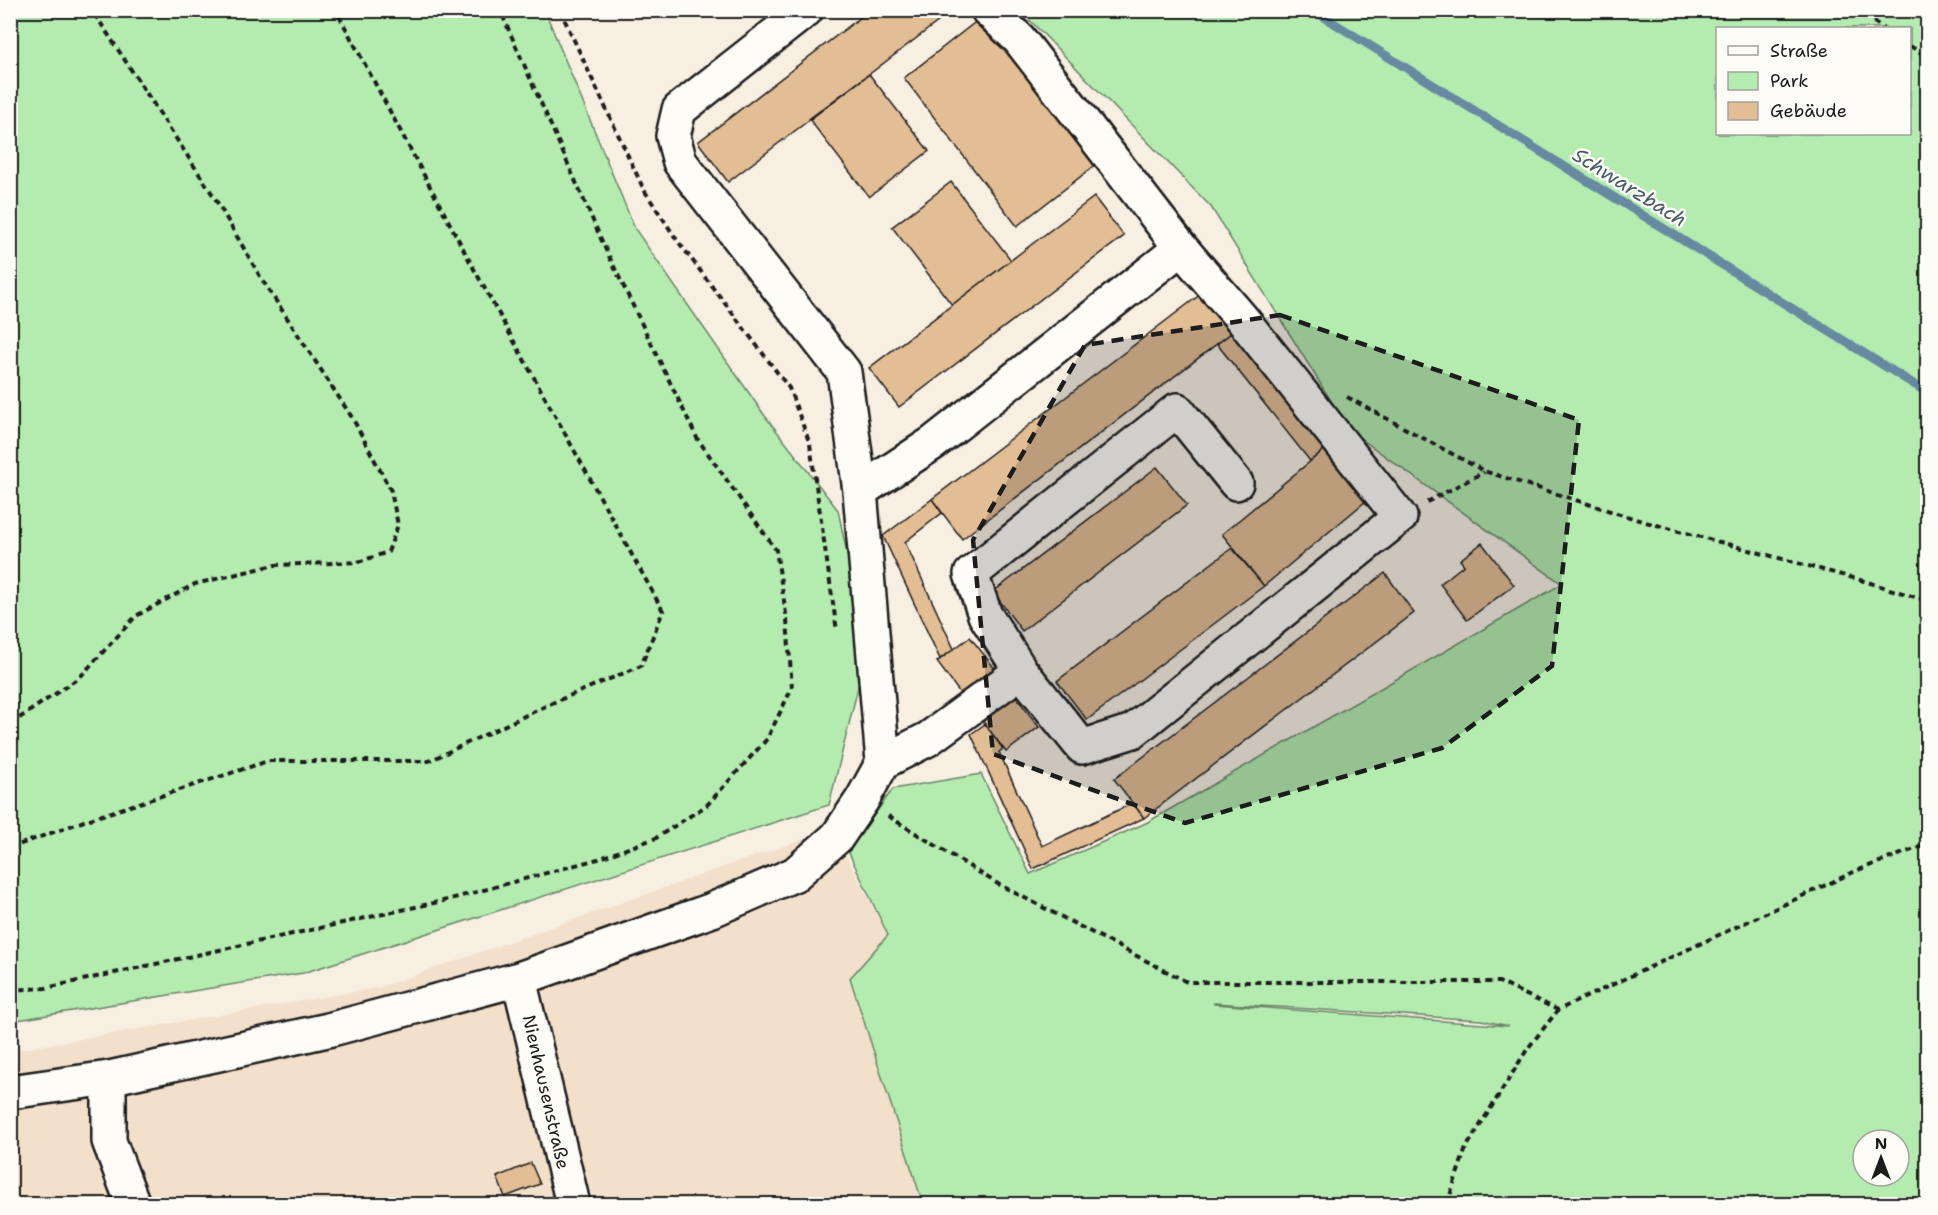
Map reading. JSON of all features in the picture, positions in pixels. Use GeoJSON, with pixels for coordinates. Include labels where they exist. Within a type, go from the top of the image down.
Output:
{"type":"FeatureCollection","features":[{"type":"Feature","properties":{"kind":"lane"},"geometry":{"type":"LineString","coordinates":[[10,1092],[109,1077],[328,1030],[519,979],[712,910],[795,874],[837,837],[862,800],[883,762],[860,491],[844,372],[680,162],[673,136],[679,110],[806,10]]}},
{"type":"Feature","properties":{"kind":"lane"},"geometry":{"type":"LineString","coordinates":[[988,10],[1018,39],[1181,248],[1243,320],[1400,517],[1133,731],[1082,747],[1022,671],[985,615],[970,574],[1177,410],[1236,483]]}},
{"type":"Feature","properties":{"kind":"lane"},"geometry":{"type":"LineString","coordinates":[[860,491],[933,443],[1181,248]]}},
{"type":"Feature","properties":{"kind":"lane"},"geometry":{"type":"LineString","coordinates":[[883,762],[928,739],[1022,671]]}},
{"type":"Feature","properties":{"kind":"lane","name":"Nienhausenstraße"},"geometry":{"type":"LineString","coordinates":[[519,979],[573,1202]]}},
{"type":"Feature","properties":{"kind":"lane"},"geometry":{"type":"LineString","coordinates":[[109,1077],[109,1141],[133,1204]]}},
{"type":"Feature","properties":{"kind":"path"},"geometry":{"type":"LineString","coordinates":[[10,723],[80,676],[136,616],[195,584],[275,566],[358,562],[388,552],[398,525],[391,491],[353,420],[261,278],[213,195],[98,19],[88,10]]}},
{"type":"Feature","properties":{"kind":"path"},"geometry":{"type":"LineString","coordinates":[[10,848],[268,761],[429,761],[552,703],[641,666],[663,611],[474,269],[336,10]]}},
{"type":"Feature","properties":{"kind":"path"},"geometry":{"type":"LineString","coordinates":[[10,990],[46,988],[443,901],[598,859],[656,838],[707,805],[767,739],[792,688],[788,621],[776,550],[697,438],[605,248],[500,10]]}},
{"type":"Feature","properties":{"kind":"path"},"geometry":{"type":"LineString","coordinates":[[560,10],[644,190],[677,240],[789,388],[810,444],[837,631]]}},
{"type":"Feature","properties":{"kind":"path"},"geometry":{"type":"LineString","coordinates":[[1856,10],[1882,27]]}},
{"type":"Feature","properties":{"kind":"path"},"geometry":{"type":"LineString","coordinates":[[1911,47],[1928,57]]}},
{"type":"Feature","properties":{"kind":"path"},"geometry":{"type":"LineString","coordinates":[[1347,397],[1484,471],[1642,521],[1864,581],[1928,601]]}},
{"type":"Feature","properties":{"kind":"path"},"geometry":{"type":"LineString","coordinates":[[1400,517],[1484,471]]}},
{"type":"Feature","properties":{"kind":"path"},"geometry":{"type":"LineString","coordinates":[[862,800],[998,884],[1187,982],[1498,982],[1558,1010]]}},
{"type":"Feature","properties":{"kind":"path"},"geometry":{"type":"LineString","coordinates":[[1447,1204],[1466,1148],[1528,1048],[1558,1010],[1858,870],[1928,844]]}},
{"type":"Feature","properties":{"kind":"highlighted area"},"geometry":{"type":"Polygon","coordinates":[[[1280,315],[1579,420],[1552,666],[1442,748],[1185,823],[993,754],[973,540],[1085,345],[1280,315]]]}},
{"type":"Feature","properties":{"kind":"shaded area"},"geometry":{"type":"Polygon","coordinates":[[[832,829],[888,935],[850,978],[923,1204],[596,1204],[590,1187],[545,1204],[11,1204],[11,1051],[381,987],[832,829]]]}},
{"type":"Feature","properties":{"kind":"green space"},"geometry":{"type":"Polygon","coordinates":[[[11,11],[545,11],[635,229],[765,416],[838,510],[867,651],[829,805],[303,973],[11,1021],[11,11]]]}},
{"type":"Feature","properties":{"kind":"green space"},"geometry":{"type":"Polygon","coordinates":[[[1021,11],[1927,11],[1927,1204],[923,1204],[850,978],[888,935],[848,851],[893,789],[981,774],[1030,874],[1146,823],[1562,584],[1349,430],[1211,207],[1021,11]],[[1214,1003],[1509,1026],[1481,1020],[1214,1003]]]}},
{"type":"Feature","properties":{"kind":"building"},"geometry":{"type":"Polygon","coordinates":[[[870,10],[952,11],[728,182],[698,142],[870,10]]]}},
{"type":"Feature","properties":{"kind":"building"},"geometry":{"type":"Polygon","coordinates":[[[983,16],[1098,163],[1017,226],[904,78],[983,16]]]}},
{"type":"Feature","properties":{"kind":"building"},"geometry":{"type":"Polygon","coordinates":[[[869,74],[929,151],[869,197],[809,119],[869,74]]]}},
{"type":"Feature","properties":{"kind":"building"},"geometry":{"type":"Polygon","coordinates":[[[951,182],[1011,260],[952,305],[892,227],[951,182]]]}},
{"type":"Feature","properties":{"kind":"building"},"geometry":{"type":"Polygon","coordinates":[[[1094,197],[1124,236],[899,407],[869,368],[1094,197]]]}},
{"type":"Feature","properties":{"kind":"building"},"geometry":{"type":"Polygon","coordinates":[[[1201,294],[1231,333],[962,539],[932,499],[1201,294]]]}},
{"type":"Feature","properties":{"kind":"building"},"geometry":{"type":"Polygon","coordinates":[[[1231,333],[1324,450],[1310,461],[1217,344],[1231,333]]]}},
{"type":"Feature","properties":{"kind":"building"},"geometry":{"type":"Polygon","coordinates":[[[1324,450],[1366,501],[1264,586],[1222,534],[1324,450]]]}},
{"type":"Feature","properties":{"kind":"building"},"geometry":{"type":"Polygon","coordinates":[[[1157,467],[1187,505],[1022,631],[993,592],[1157,467]]]}},
{"type":"Feature","properties":{"kind":"building"},"geometry":{"type":"Polygon","coordinates":[[[932,499],[942,513],[905,542],[954,649],[940,659],[883,536],[932,499]]]}},
{"type":"Feature","properties":{"kind":"building"},"geometry":{"type":"Polygon","coordinates":[[[1482,543],[1514,585],[1467,620],[1440,584],[1464,565],[1460,560],[1482,543]]]}},
{"type":"Feature","properties":{"kind":"building"},"geometry":{"type":"Polygon","coordinates":[[[1232,548],[1264,586],[1087,720],[1057,681],[1232,548]]]}},
{"type":"Feature","properties":{"kind":"building"},"geometry":{"type":"Polygon","coordinates":[[[1385,573],[1414,613],[1144,818],[1114,779],[1385,573]]]}},
{"type":"Feature","properties":{"kind":"building"},"geometry":{"type":"Polygon","coordinates":[[[970,637],[996,670],[962,696],[937,662],[970,637]]]}},
{"type":"Feature","properties":{"kind":"building"},"geometry":{"type":"Polygon","coordinates":[[[1014,694],[1039,727],[1006,752],[981,719],[1014,694]]]}},
{"type":"Feature","properties":{"kind":"building"},"geometry":{"type":"Polygon","coordinates":[[[985,724],[1003,749],[999,752],[1042,846],[1133,803],[1144,818],[1033,869],[971,734],[985,724]]]}},
{"type":"Feature","properties":{"kind":"building"},"geometry":{"type":"Polygon","coordinates":[[[531,1163],[540,1184],[505,1197],[497,1177],[531,1163]]]}},
{"type":"Feature","properties":{"kind":"waterway","name":"Schwarzbach"},"geometry":{"type":"LineString","coordinates":[[1313,10],[1928,393]]}}]}
